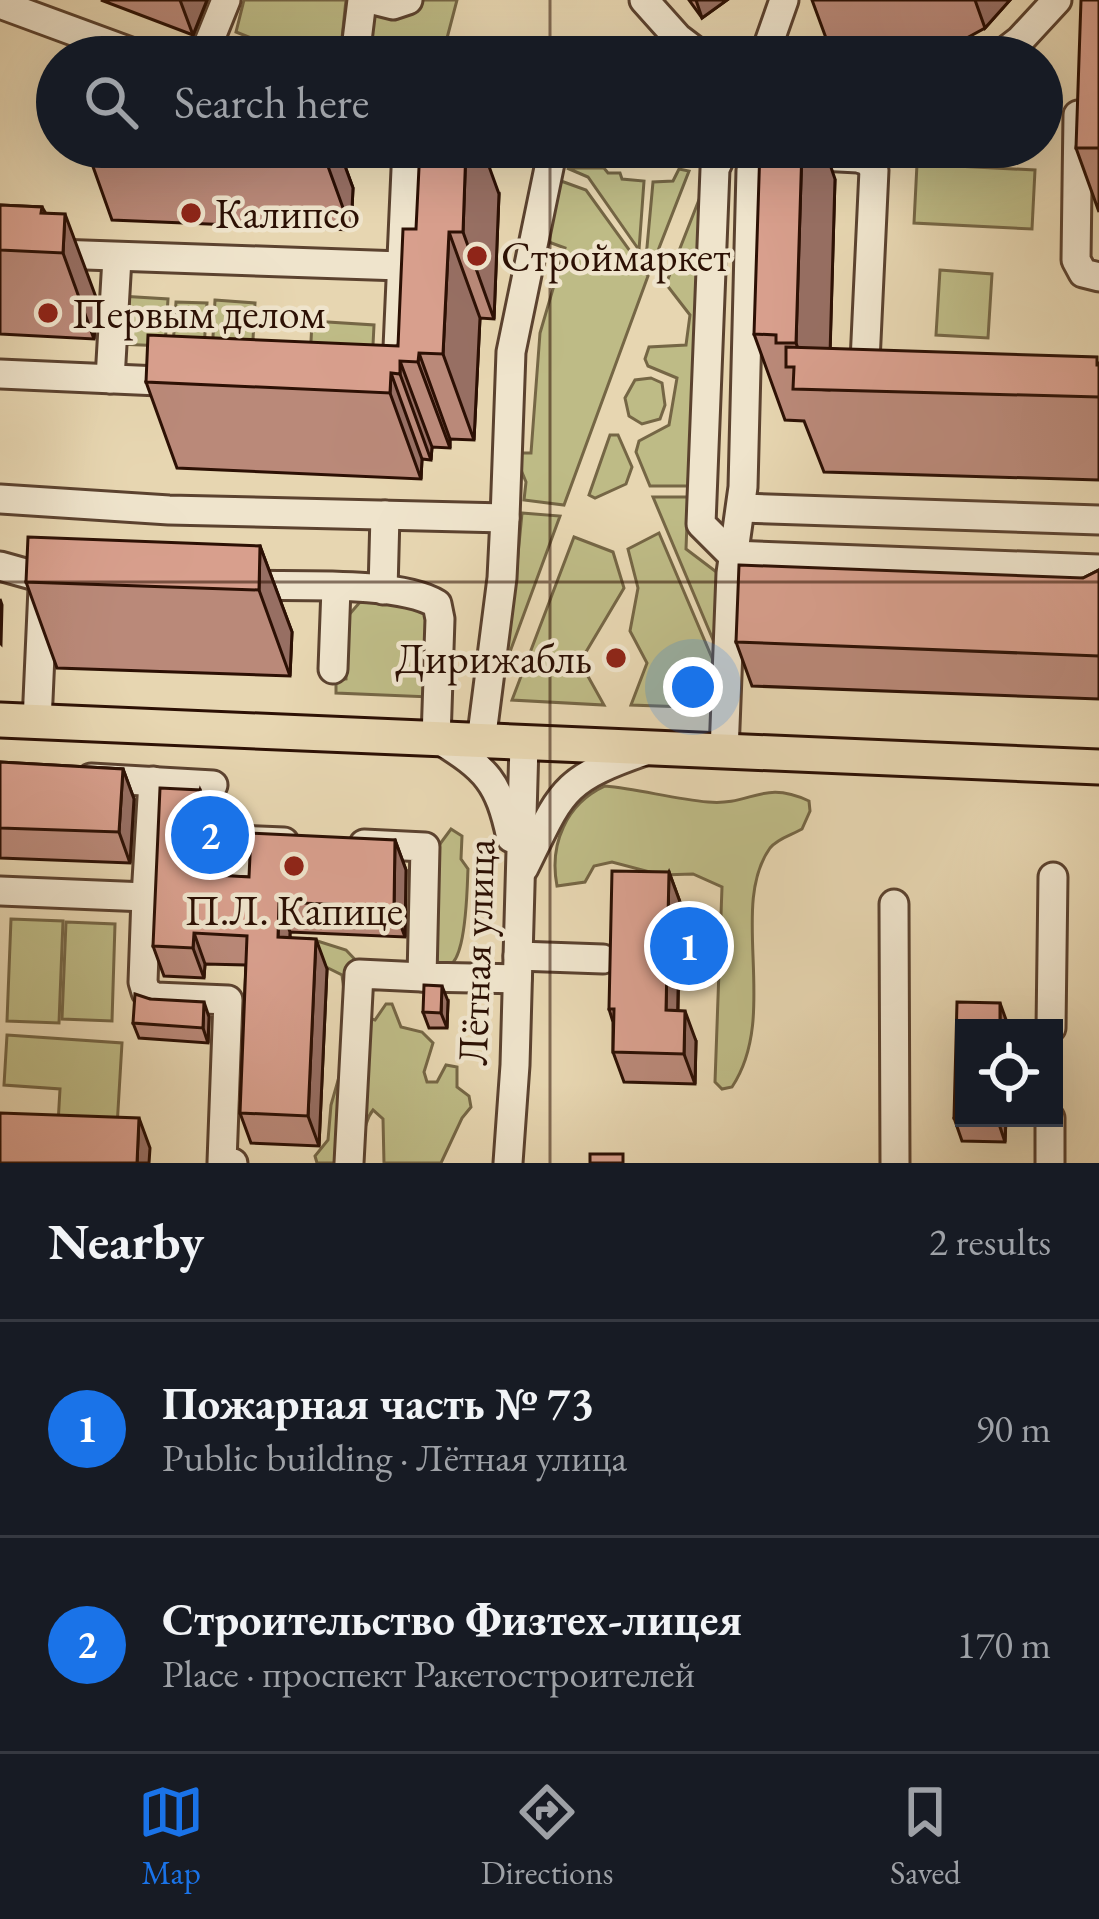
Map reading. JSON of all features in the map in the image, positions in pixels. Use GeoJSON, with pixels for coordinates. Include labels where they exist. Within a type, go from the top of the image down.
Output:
{"type":"FeatureCollection","features":[{"type":"Feature","properties":{"kind":"main road"},"geometry":{"type":"LineString","coordinates":[[0,720],[1099,767]]}},
{"type":"Feature","properties":{"kind":"street"},"geometry":{"type":"LineString","coordinates":[[211,36],[226,0]]}},
{"type":"Feature","properties":{"kind":"street"},"geometry":{"type":"LineString","coordinates":[[358,36],[362,0]]}},
{"type":"Feature","properties":{"kind":"street"},"geometry":{"type":"LineString","coordinates":[[373,0],[394,5],[408,0]]}},
{"type":"Feature","properties":{"kind":"street"},"geometry":{"type":"LineString","coordinates":[[644,0],[676,36]]}},
{"type":"Feature","properties":{"kind":"street"},"geometry":{"type":"LineString","coordinates":[[771,36],[784,0]]}},
{"type":"Feature","properties":{"kind":"street"},"geometry":{"type":"LineString","coordinates":[[1024,36],[1057,0]]}},
{"type":"Feature","properties":{"kind":"street"},"geometry":{"type":"LineString","coordinates":[[0,4],[87,36]]}},
{"type":"Feature","properties":{"kind":"street"},"geometry":{"type":"LineString","coordinates":[[1079,84],[1076,260],[1083,273],[1099,277]]}},
{"type":"Feature","properties":{"kind":"street"},"geometry":{"type":"LineString","coordinates":[[374,390],[396,391],[405,168]]}},
{"type":"Feature","properties":{"kind":"street"},"geometry":{"type":"LineString","coordinates":[[481,742],[502,578],[511,352],[549,168]]}},
{"type":"Feature","properties":{"kind":"street"},"geometry":{"type":"LineString","coordinates":[[715,168],[701,524],[732,555],[1099,569]]}},
{"type":"Feature","properties":{"kind":"street"},"geometry":{"type":"LineString","coordinates":[[724,752],[741,591],[732,555],[742,508],[752,168]]}},
{"type":"Feature","properties":{"kind":"street"},"geometry":{"type":"LineString","coordinates":[[873,168],[864,384],[865,392],[879,398]]}},
{"type":"Feature","properties":{"kind":"street"},"geometry":{"type":"LineString","coordinates":[[0,252],[401,266]]}},
{"type":"Feature","properties":{"kind":"street"},"geometry":{"type":"LineString","coordinates":[[110,379],[117,258]]}},
{"type":"Feature","properties":{"kind":"street"},"geometry":{"type":"LineString","coordinates":[[0,374],[220,384]]}},
{"type":"Feature","properties":{"kind":"street"},"geometry":{"type":"LineString","coordinates":[[0,499],[170,510],[505,518]]}},
{"type":"Feature","properties":{"kind":"street"},"geometry":{"type":"LineString","coordinates":[[742,508],[1099,520]]}},
{"type":"Feature","properties":{"kind":"street"},"geometry":{"type":"LineString","coordinates":[[383,590],[385,515]]}},
{"type":"Feature","properties":{"kind":"street"},"geometry":{"type":"LineString","coordinates":[[0,566],[43,578],[76,580]]}},
{"type":"Feature","properties":{"kind":"street"},"geometry":{"type":"LineString","coordinates":[[37,722],[43,578]]}},
{"type":"Feature","properties":{"kind":"street"},"geometry":{"type":"LineString","coordinates":[[210,584],[383,590],[421,594],[437,604],[437,739],[478,765],[497,787],[520,877]]}},
{"type":"Feature","properties":{"kind":"street"},"geometry":{"type":"LineString","coordinates":[[333,669],[336,588]]}},
{"type":"Feature","properties":{"kind":"street","name":"Лётная улица"},"geometry":{"type":"LineString","coordinates":[[508,1163],[524,744]]}},
{"type":"Feature","properties":{"kind":"street"},"geometry":{"type":"LineString","coordinates":[[520,877],[572,783],[649,749]]}},
{"type":"Feature","properties":{"kind":"street"},"geometry":{"type":"LineString","coordinates":[[65,777],[213,785]]}},
{"type":"Feature","properties":{"kind":"street"},"geometry":{"type":"LineString","coordinates":[[152,781],[143,982],[146,992],[156,997],[228,1000],[222,1162],[233,1163]]}},
{"type":"Feature","properties":{"kind":"street"},"geometry":{"type":"LineString","coordinates":[[238,881],[239,840],[425,847],[422,977]]}},
{"type":"Feature","properties":{"kind":"street"},"geometry":{"type":"LineString","coordinates":[[1052,1019],[1053,877]]}},
{"type":"Feature","properties":{"kind":"street"},"geometry":{"type":"LineString","coordinates":[[0,890],[146,897]]}},
{"type":"Feature","properties":{"kind":"street"},"geometry":{"type":"LineString","coordinates":[[894,904],[895,1163]]}},
{"type":"Feature","properties":{"kind":"street"},"geometry":{"type":"LineString","coordinates":[[350,1163],[359,974],[422,977],[603,959]]}},
{"type":"Feature","properties":{"kind":"street"},"geometry":{"type":"LineString","coordinates":[[1050,1127],[1050,1163]]}},
{"type":"Feature","properties":{"kind":"shaded area"},"geometry":{"type":"Polygon","coordinates":[[[244,0],[346,0],[342,36],[246,36],[236,32],[244,0]]]}},
{"type":"Feature","properties":{"kind":"shaded area"},"geometry":{"type":"Polygon","coordinates":[[[416,0],[457,0],[448,36],[364,36],[367,16],[416,0]]]}},
{"type":"Feature","properties":{"kind":"shaded area"},"geometry":{"type":"Polygon","coordinates":[[[567,168],[604,168],[620,173],[622,179],[644,181],[639,250],[588,177],[567,168]]]}},
{"type":"Feature","properties":{"kind":"shaded area"},"geometry":{"type":"Polygon","coordinates":[[[917,168],[1035,170],[1032,229],[914,223],[917,168]]]}},
{"type":"Feature","properties":{"kind":"shaded area"},"geometry":{"type":"Polygon","coordinates":[[[679,169],[689,171],[652,266],[646,258],[653,182],[673,181],[679,169]]]}},
{"type":"Feature","properties":{"kind":"shaded area"},"geometry":{"type":"Polygon","coordinates":[[[561,181],[586,190],[648,276],[564,505],[524,500],[526,482],[514,453],[531,453],[540,333],[565,248],[546,241],[561,181]]]}},
{"type":"Feature","properties":{"kind":"shaded area"},"geometry":{"type":"Polygon","coordinates":[[[704,187],[688,486],[650,486],[636,452],[639,441],[669,425],[677,378],[648,366],[645,359],[649,347],[686,345],[690,315],[666,284],[704,187]]]}},
{"type":"Feature","properties":{"kind":"shaded area"},"geometry":{"type":"Polygon","coordinates":[[[940,270],[992,274],[988,338],[936,335],[940,270]]]}},
{"type":"Feature","properties":{"kind":"shaded area"},"geometry":{"type":"Polygon","coordinates":[[[120,296],[168,299],[165,346],[117,344],[120,296]]]}},
{"type":"Feature","properties":{"kind":"shaded area"},"geometry":{"type":"Polygon","coordinates":[[[215,300],[255,303],[252,357],[212,355],[215,300]]]}},
{"type":"Feature","properties":{"kind":"shaded area"},"geometry":{"type":"Polygon","coordinates":[[[176,302],[207,303],[204,348],[173,346],[176,302]]]}},
{"type":"Feature","properties":{"kind":"shaded area"},"geometry":{"type":"Polygon","coordinates":[[[312,321],[374,325],[372,365],[310,362],[312,321]]]}},
{"type":"Feature","properties":{"kind":"shaded area"},"geometry":{"type":"Polygon","coordinates":[[[651,378],[662,383],[665,405],[660,419],[642,424],[629,416],[625,398],[635,380],[651,378]]]}},
{"type":"Feature","properties":{"kind":"shaded area"},"geometry":{"type":"Polygon","coordinates":[[[610,435],[618,435],[632,467],[626,484],[595,498],[589,495],[610,435]]]}},
{"type":"Feature","properties":{"kind":"shaded area"},"geometry":{"type":"Polygon","coordinates":[[[653,497],[688,497],[686,549],[723,577],[719,654],[653,497]]]}},
{"type":"Feature","properties":{"kind":"shaded area"},"geometry":{"type":"Polygon","coordinates":[[[522,513],[560,516],[493,698],[517,565],[522,513]]]}},
{"type":"Feature","properties":{"kind":"shaded area"},"geometry":{"type":"Polygon","coordinates":[[[659,533],[718,672],[714,708],[631,705],[647,663],[630,631],[638,588],[628,549],[659,533]]]}},
{"type":"Feature","properties":{"kind":"shaded area"},"geometry":{"type":"Polygon","coordinates":[[[574,537],[613,552],[624,588],[580,662],[604,705],[512,700],[574,537]]]}},
{"type":"Feature","properties":{"kind":"shaded area"},"geometry":{"type":"Polygon","coordinates":[[[360,602],[422,603],[431,611],[430,697],[336,693],[336,680],[346,679],[348,616],[360,602]]]}},
{"type":"Feature","properties":{"kind":"shaded area"},"geometry":{"type":"Polygon","coordinates":[[[605,786],[708,802],[780,792],[809,801],[802,829],[773,845],[758,872],[753,900],[752,1028],[746,1058],[732,1087],[722,1089],[715,1082],[722,887],[693,874],[661,875],[612,862],[594,866],[585,882],[557,886],[556,855],[563,827],[580,803],[605,786]]]}},
{"type":"Feature","properties":{"kind":"shaded area"},"geometry":{"type":"Polygon","coordinates":[[[451,829],[462,836],[467,896],[458,953],[451,964],[442,965],[430,954],[434,852],[451,829]]]}},
{"type":"Feature","properties":{"kind":"shaded area"},"geometry":{"type":"Polygon","coordinates":[[[11,919],[63,921],[59,1023],[7,1021],[11,919]]]}},
{"type":"Feature","properties":{"kind":"shaded area"},"geometry":{"type":"Polygon","coordinates":[[[66,922],[115,924],[112,1021],[62,1019],[66,922]]]}},
{"type":"Feature","properties":{"kind":"shaded area"},"geometry":{"type":"Polygon","coordinates":[[[311,939],[346,950],[366,971],[365,1017],[375,1020],[386,1004],[392,1004],[401,1027],[422,1032],[433,1043],[424,1072],[427,1082],[437,1082],[446,1065],[457,1067],[457,1087],[469,1096],[471,1107],[441,1163],[384,1163],[383,1119],[373,1110],[358,1163],[317,1163],[315,1156],[328,1140],[331,1105],[345,1056],[346,1006],[342,975],[320,964],[311,939]]]}},
{"type":"Feature","properties":{"kind":"shaded area"},"geometry":{"type":"Polygon","coordinates":[[[7,1035],[122,1043],[117,1127],[58,1124],[60,1089],[4,1085],[7,1035]]]}},
{"type":"Feature","properties":{"kind":"building"},"geometry":{"type":"Polygon","coordinates":[[[1081,0],[1099,0],[1099,148],[1076,148],[1081,0]]]}},
{"type":"Feature","properties":{"kind":"building"},"geometry":{"type":"Polygon","coordinates":[[[419,168],[465,168],[463,232],[449,232],[443,354],[419,353],[418,362],[400,361],[400,374],[391,373],[390,393],[146,382],[148,335],[398,346],[403,229],[416,229],[419,168]]]}},
{"type":"Feature","properties":{"kind":"building"},"geometry":{"type":"Polygon","coordinates":[[[759,168],[801,168],[796,343],[776,343],[776,335],[754,334],[759,168]]]}},
{"type":"Feature","properties":{"kind":"building"},"geometry":{"type":"Polygon","coordinates":[[[0,205],[42,207],[41,213],[65,214],[63,253],[0,250],[0,205]]]}},
{"type":"Feature","properties":{"kind":"building"},"geometry":{"type":"Polygon","coordinates":[[[786,347],[1097,357],[1099,397],[793,389],[794,367],[786,367],[786,347]]]}},
{"type":"Feature","properties":{"kind":"building"},"geometry":{"type":"Polygon","coordinates":[[[28,537],[260,546],[259,590],[26,582],[28,537]]]}},
{"type":"Feature","properties":{"kind":"building"},"geometry":{"type":"Polygon","coordinates":[[[739,565],[1083,578],[1099,570],[1099,656],[736,642],[739,565]]]}},
{"type":"Feature","properties":{"kind":"building"},"geometry":{"type":"Polygon","coordinates":[[[0,762],[123,769],[119,832],[0,828],[0,762]]]}},
{"type":"Feature","properties":{"kind":"building"},"geometry":{"type":"Polygon","coordinates":[[[160,788],[200,790],[196,874],[249,877],[251,833],[395,840],[394,907],[279,902],[278,937],[316,939],[308,1116],[240,1113],[247,936],[194,933],[193,948],[153,946],[160,788]]]}},
{"type":"Feature","properties":{"kind":"building"},"geometry":{"type":"Polygon","coordinates":[[[612,871],[669,872],[666,1010],[685,1011],[684,1054],[613,1052],[614,1009],[609,1009],[612,871]]]}},
{"type":"Feature","properties":{"kind":"building"},"geometry":{"type":"Polygon","coordinates":[[[424,985],[442,986],[441,1013],[423,1012],[424,985]]]}},
{"type":"Feature","properties":{"kind":"building"},"geometry":{"type":"Polygon","coordinates":[[[135,994],[204,1002],[203,1028],[133,1023],[135,994]]]}},
{"type":"Feature","properties":{"kind":"building"},"geometry":{"type":"Polygon","coordinates":[[[957,1002],[1000,1003],[1000,1019],[957,1019],[957,1002]]]}},
{"type":"Feature","properties":{"kind":"building"},"geometry":{"type":"Polygon","coordinates":[[[0,1113],[139,1118],[137,1163],[0,1163],[0,1113]]]}},
{"type":"Feature","properties":{"kind":"building"},"geometry":{"type":"Polygon","coordinates":[[[590,1154],[623,1154],[623,1163],[590,1163],[590,1154]]]}},
{"type":"Feature","properties":{"kind":"place","name":"Калипсо"},"geometry":{"type":"Point","coordinates":[191,213]}},
{"type":"Feature","properties":{"kind":"place","name":"Строймаркет"},"geometry":{"type":"Point","coordinates":[477,256]}},
{"type":"Feature","properties":{"kind":"place","name":"Первым делом"},"geometry":{"type":"Point","coordinates":[48,313]}},
{"type":"Feature","properties":{"kind":"place","name":"Дирижабль"},"geometry":{"type":"Point","coordinates":[616,658]}},
{"type":"Feature","properties":{"kind":"place","name":"Строительство Физтех-лицея"},"geometry":{"type":"Point","coordinates":[210,835]}},
{"type":"Feature","properties":{"kind":"place","name":"П.Л. Капице"},"geometry":{"type":"Point","coordinates":[294,866]}},
{"type":"Feature","properties":{"kind":"place","name":"Пожарная часть № 73"},"geometry":{"type":"Point","coordinates":[689,946]}}]}
